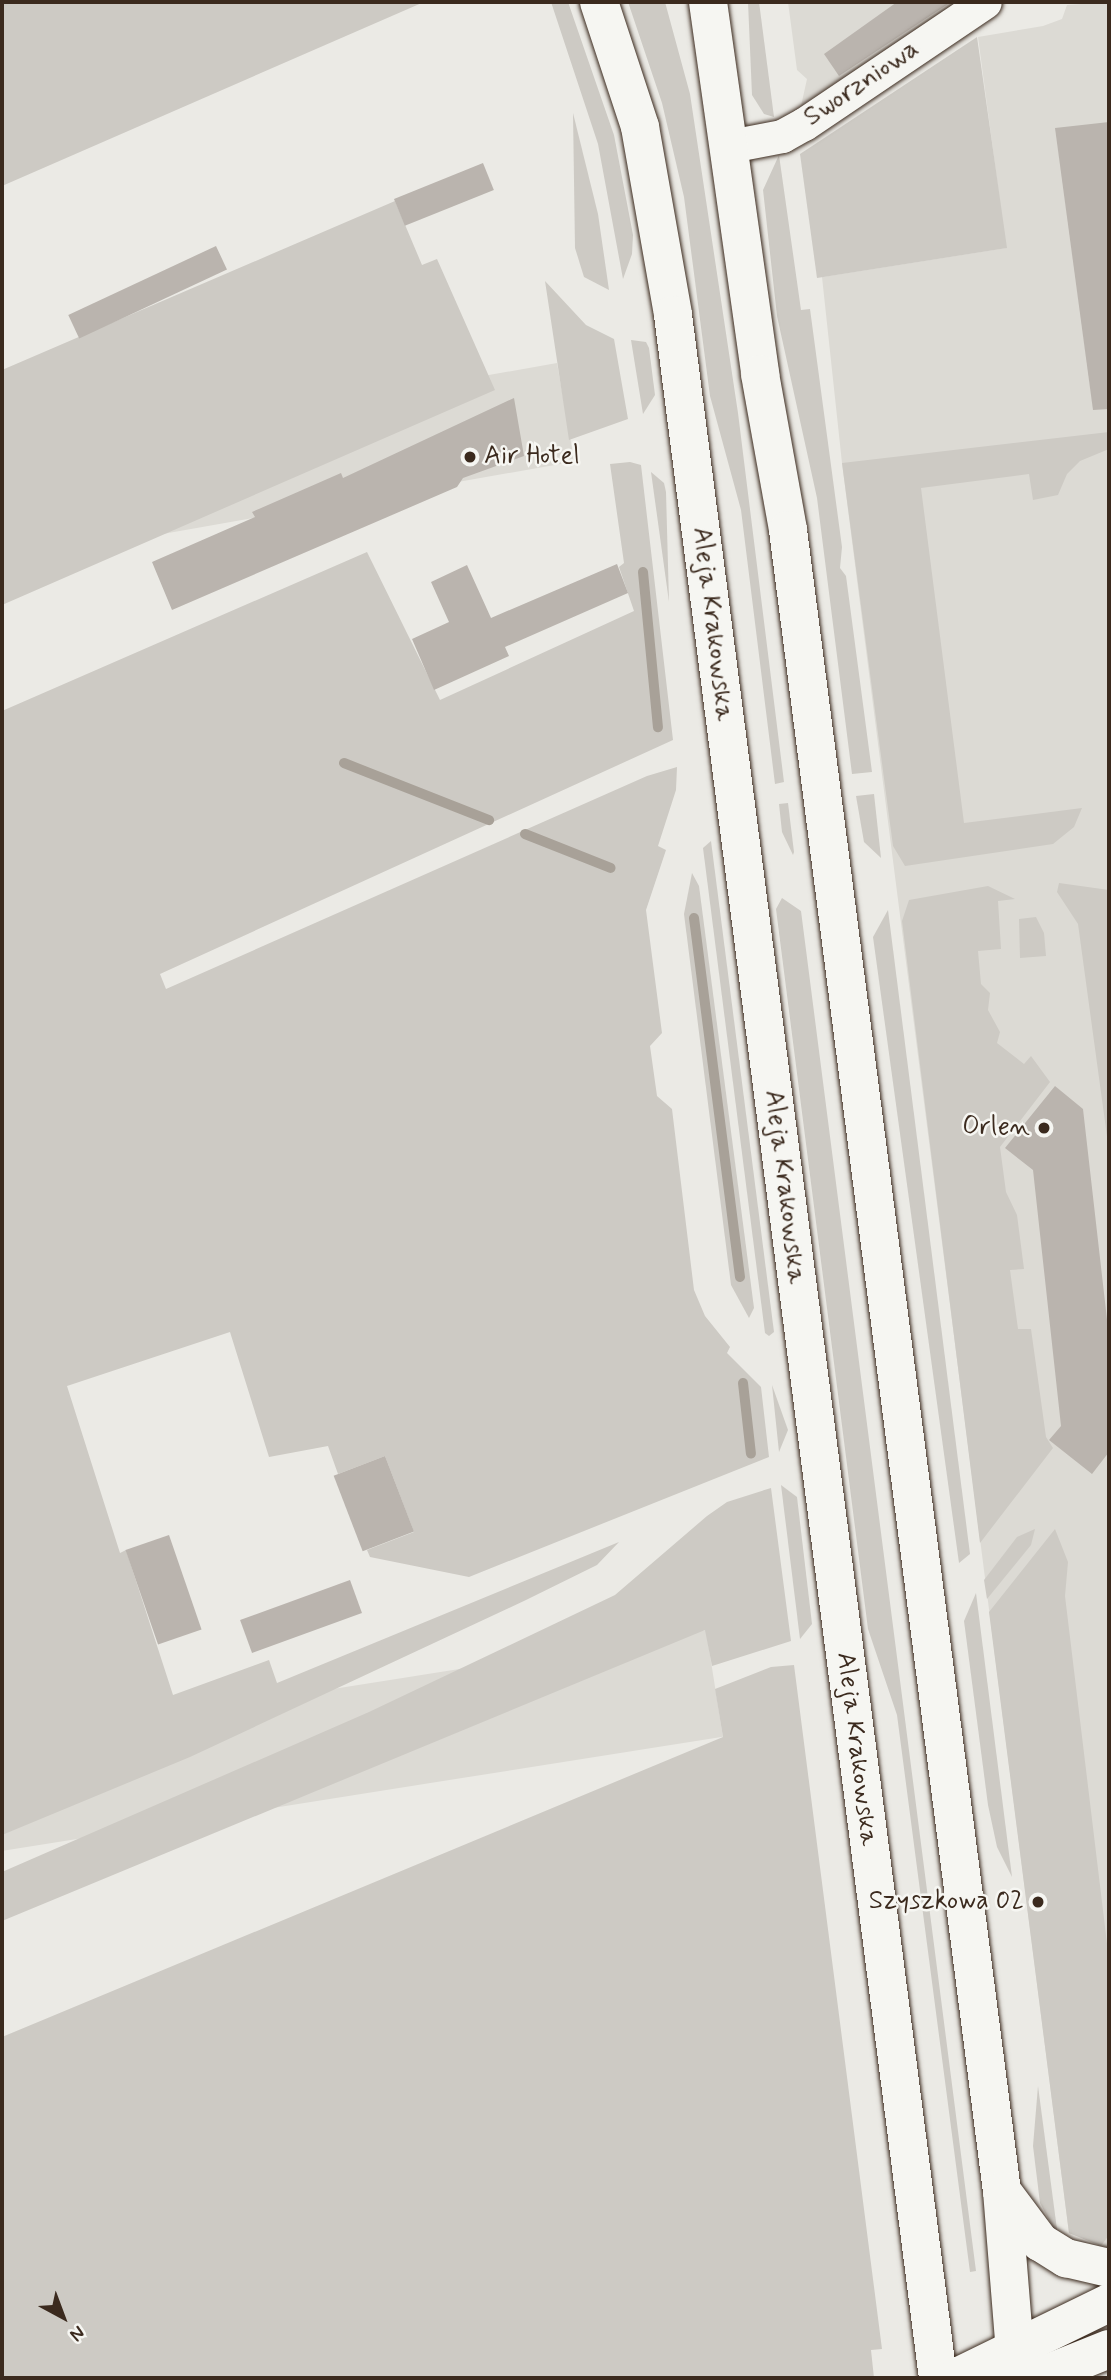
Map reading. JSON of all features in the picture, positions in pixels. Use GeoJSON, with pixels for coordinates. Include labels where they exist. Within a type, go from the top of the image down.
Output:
{"type":"FeatureCollection","features":[{"type":"Feature","properties":{"kind":"main road","name":"Aleja Krakowska"},"geometry":{"type":"LineString","coordinates":[[598,2],[640,127],[671,301],[938,2378]]}},
{"type":"Feature","properties":{"kind":"main road"},"geometry":{"type":"LineString","coordinates":[[708,2],[760,374],[788,530],[1002,2191],[1014,2371]]}},
{"type":"Feature","properties":{"kind":"main road"},"geometry":{"type":"LineString","coordinates":[[1002,2191],[1040,2242],[1066,2258],[1109,2268]]}},
{"type":"Feature","properties":{"kind":"main road"},"geometry":{"type":"LineString","coordinates":[[1014,2371],[1109,2303]]}},
{"type":"Feature","properties":{"kind":"main road"},"geometry":{"type":"LineString","coordinates":[[955,2378],[1014,2371],[1044,2375],[1109,2350]]}},
{"type":"Feature","properties":{"kind":"street","name":"Sworzniowa"},"geometry":{"type":"LineString","coordinates":[[730,146],[782,136],[804,124],[985,2]]}},
{"type":"Feature","properties":{"kind":"shaded area"},"geometry":{"type":"Polygon","coordinates":[[[2,2],[424,2],[2,186],[2,2]]]}},
{"type":"Feature","properties":{"kind":"shaded area"},"geometry":{"type":"Polygon","coordinates":[[[551,2],[568,2],[614,135],[633,235],[632,254],[623,279],[598,144],[551,2]]]}},
{"type":"Feature","properties":{"kind":"shaded area"},"geometry":{"type":"Polygon","coordinates":[[[628,2],[665,2],[690,94],[738,413],[784,782],[775,784],[741,510],[710,396],[684,197],[662,103],[628,2]]]}},
{"type":"Feature","properties":{"kind":"shaded area"},"geometry":{"type":"Polygon","coordinates":[[[748,2],[759,2],[774,117],[764,114],[752,95],[748,2]]]}},
{"type":"Feature","properties":{"kind":"shaded area"},"geometry":{"type":"Polygon","coordinates":[[[788,2],[961,2],[801,106],[807,79],[797,70],[788,2]]]}},
{"type":"Feature","properties":{"kind":"shaded area"},"geometry":{"type":"Polygon","coordinates":[[[1109,2],[1109,2248],[1069,2233],[842,463],[822,277],[1006,248],[978,37],[1043,26],[1062,19],[1067,5],[1109,2]]]}},
{"type":"Feature","properties":{"kind":"shaded area"},"geometry":{"type":"Polygon","coordinates":[[[977,37],[1007,248],[817,278],[800,154],[977,37]]]}},
{"type":"Feature","properties":{"kind":"shaded area"},"geometry":{"type":"Polygon","coordinates":[[[573,113],[598,214],[609,290],[584,277],[575,248],[573,113]]]}},
{"type":"Feature","properties":{"kind":"shaded area"},"geometry":{"type":"Polygon","coordinates":[[[779,155],[801,310],[810,309],[842,547],[840,568],[846,576],[872,772],[852,774],[817,498],[777,316],[763,190],[779,155]]]}},
{"type":"Feature","properties":{"kind":"shaded area"},"geometry":{"type":"Polygon","coordinates":[[[395,201],[422,265],[437,259],[495,390],[2,605],[2,370],[395,201]]]}},
{"type":"Feature","properties":{"kind":"shaded area"},"geometry":{"type":"Polygon","coordinates":[[[545,281],[586,325],[614,339],[628,419],[569,440],[545,281]]]}},
{"type":"Feature","properties":{"kind":"shaded area"},"geometry":{"type":"Polygon","coordinates":[[[631,340],[646,342],[649,348],[655,395],[643,414],[631,340]]]}},
{"type":"Feature","properties":{"kind":"shaded area"},"geometry":{"type":"Polygon","coordinates":[[[557,363],[574,461],[2,562],[2,461],[557,363]]]}},
{"type":"Feature","properties":{"kind":"shaded area"},"geometry":{"type":"Polygon","coordinates":[[[1109,432],[1109,449],[1080,461],[1067,474],[1058,495],[1033,500],[1029,474],[921,488],[964,823],[1082,808],[1074,827],[1053,844],[905,866],[893,846],[842,463],[1109,432]]]}},
{"type":"Feature","properties":{"kind":"shaded area"},"geometry":{"type":"Polygon","coordinates":[[[630,462],[641,465],[673,740],[160,974],[166,989],[647,776],[677,767],[676,790],[658,846],[666,850],[646,910],[662,1033],[650,1046],[657,1096],[672,1109],[694,1290],[705,1316],[730,1347],[727,1353],[761,1387],[769,1457],[469,1577],[370,1557],[367,1550],[414,1532],[385,1456],[338,1474],[328,1446],[269,1457],[230,1332],[67,1386],[120,1553],[126,1550],[173,1695],[269,1660],[277,1683],[619,1542],[597,1565],[526,1600],[190,1757],[2,1835],[2,711],[367,552],[440,700],[634,611],[619,567],[624,563],[610,464],[630,462]]]}},
{"type":"Feature","properties":{"kind":"shaded area"},"geometry":{"type":"Polygon","coordinates":[[[651,472],[664,483],[666,492],[669,602],[651,472]]]}},
{"type":"Feature","properties":{"kind":"shaded area"},"geometry":{"type":"Polygon","coordinates":[[[874,794],[881,858],[864,842],[856,796],[874,794]]]}},
{"type":"Feature","properties":{"kind":"shaded area"},"geometry":{"type":"Polygon","coordinates":[[[788,803],[793,855],[782,832],[779,804],[788,803]]]}},
{"type":"Feature","properties":{"kind":"shaded area"},"geometry":{"type":"Polygon","coordinates":[[[711,841],[774,1332],[769,1336],[765,1333],[703,848],[711,841]]]}},
{"type":"Feature","properties":{"kind":"shaded area"},"geometry":{"type":"Polygon","coordinates":[[[692,873],[699,886],[754,1308],[749,1318],[731,1285],[684,914],[692,873]]]}},
{"type":"Feature","properties":{"kind":"shaded area"},"geometry":{"type":"Polygon","coordinates":[[[1059,883],[1109,890],[1109,1151],[1078,924],[1057,892],[1059,883]]]}},
{"type":"Feature","properties":{"kind":"shaded area"},"geometry":{"type":"Polygon","coordinates":[[[988,886],[1015,899],[998,901],[1001,949],[978,951],[981,984],[990,993],[988,1010],[1000,1032],[997,1043],[1024,1064],[1031,1056],[1050,1082],[1000,1147],[1006,1192],[1017,1215],[1024,1269],[1010,1270],[1018,1329],[1031,1329],[1046,1437],[1053,1448],[980,1543],[902,921],[909,900],[988,886]]]}},
{"type":"Feature","properties":{"kind":"shaded area"},"geometry":{"type":"Polygon","coordinates":[[[782,898],[801,911],[976,2271],[970,2272],[897,1715],[868,1629],[776,909],[782,898]]]}},
{"type":"Feature","properties":{"kind":"shaded area"},"geometry":{"type":"Polygon","coordinates":[[[888,910],[970,1554],[959,1563],[873,937],[888,910]]]}},
{"type":"Feature","properties":{"kind":"shaded area"},"geometry":{"type":"Polygon","coordinates":[[[1036,917],[1044,933],[1046,956],[1020,958],[1019,919],[1036,917]]]}},
{"type":"Feature","properties":{"kind":"shaded area"},"geometry":{"type":"Polygon","coordinates":[[[772,1385],[788,1430],[779,1452],[772,1385]]]}},
{"type":"Feature","properties":{"kind":"shaded area"},"geometry":{"type":"Polygon","coordinates":[[[781,1485],[797,1497],[812,1624],[800,1639],[781,1485]]]}},
{"type":"Feature","properties":{"kind":"shaded area"},"geometry":{"type":"Polygon","coordinates":[[[771,1488],[791,1641],[712,1666],[705,1630],[2,1921],[2,1872],[369,1712],[615,1595],[727,1502],[771,1488]]]}},
{"type":"Feature","properties":{"kind":"shaded area"},"geometry":{"type":"Polygon","coordinates":[[[1035,1529],[1031,1545],[987,1599],[984,1580],[1017,1537],[1035,1529]]]}},
{"type":"Feature","properties":{"kind":"shaded area"},"geometry":{"type":"Polygon","coordinates":[[[1055,1529],[1068,1562],[1065,1596],[1109,1960],[1109,2235],[1101,2246],[1069,2233],[989,1612],[1055,1529]]]}},
{"type":"Feature","properties":{"kind":"shaded area"},"geometry":{"type":"Polygon","coordinates":[[[976,1593],[1012,1877],[997,1847],[988,1805],[964,1621],[976,1593]]]}},
{"type":"Feature","properties":{"kind":"shaded area"},"geometry":{"type":"Polygon","coordinates":[[[706,1630],[723,1737],[2,1851],[2,1742],[706,1630]]]}},
{"type":"Feature","properties":{"kind":"shaded area"},"geometry":{"type":"Polygon","coordinates":[[[794,1665],[882,2349],[871,2350],[874,2378],[2,2378],[2,2037],[723,1737],[715,1689],[771,1667],[794,1665]]]}},
{"type":"Feature","properties":{"kind":"shaded area"},"geometry":{"type":"Polygon","coordinates":[[[1038,2086],[1058,2237],[1040,2203],[1033,2146],[1038,2086]]]}},
{"type":"Feature","properties":{"kind":"building"},"geometry":{"type":"Polygon","coordinates":[[[897,2],[951,2],[839,76],[824,54],[897,2]]]}},
{"type":"Feature","properties":{"kind":"building"},"geometry":{"type":"Polygon","coordinates":[[[1109,122],[1109,409],[1093,410],[1055,128],[1109,122]]]}},
{"type":"Feature","properties":{"kind":"building"},"geometry":{"type":"Polygon","coordinates":[[[483,163],[494,190],[405,226],[394,199],[483,163]]]}},
{"type":"Feature","properties":{"kind":"building"},"geometry":{"type":"Polygon","coordinates":[[[216,246],[227,270],[79,338],[68,315],[216,246]]]}},
{"type":"Feature","properties":{"kind":"building"},"geometry":{"type":"Polygon","coordinates":[[[514,398],[524,456],[463,478],[457,487],[172,610],[152,562],[255,517],[252,512],[341,473],[343,478],[514,398]]]}},
{"type":"Feature","properties":{"kind":"building"},"geometry":{"type":"Polygon","coordinates":[[[617,564],[628,593],[505,647],[509,656],[434,690],[412,639],[449,622],[431,582],[467,565],[491,618],[617,564]]]}},
{"type":"Feature","properties":{"kind":"building"},"geometry":{"type":"Polygon","coordinates":[[[1055,1086],[1083,1109],[1109,1337],[1109,1452],[1092,1474],[1049,1440],[1061,1426],[1033,1170],[1005,1148],[1055,1086]]]}},
{"type":"Feature","properties":{"kind":"building"},"geometry":{"type":"Polygon","coordinates":[[[385,1456],[414,1532],[363,1551],[334,1476],[385,1456]]]}},
{"type":"Feature","properties":{"kind":"building"},"geometry":{"type":"Polygon","coordinates":[[[169,1535],[202,1630],[158,1645],[126,1550],[169,1535]]]}},
{"type":"Feature","properties":{"kind":"building"},"geometry":{"type":"Polygon","coordinates":[[[350,1580],[362,1613],[252,1653],[240,1620],[350,1580]]]}},
{"type":"Feature","properties":{"kind":"waterway"},"geometry":{"type":"LineString","coordinates":[[643,572],[658,727]]}},
{"type":"Feature","properties":{"kind":"waterway"},"geometry":{"type":"LineString","coordinates":[[344,763],[489,820]]}},
{"type":"Feature","properties":{"kind":"waterway"},"geometry":{"type":"LineString","coordinates":[[525,834],[611,868]]}},
{"type":"Feature","properties":{"kind":"waterway"},"geometry":{"type":"LineString","coordinates":[[694,918],[740,1277]]}},
{"type":"Feature","properties":{"kind":"waterway"},"geometry":{"type":"LineString","coordinates":[[743,1383],[751,1454]]}},
{"type":"Feature","properties":{"kind":"place","name":"Air Hotel"},"geometry":{"type":"Point","coordinates":[470,457]}},
{"type":"Feature","properties":{"kind":"place","name":"Orlen"},"geometry":{"type":"Point","coordinates":[1044,1128]}},
{"type":"Feature","properties":{"kind":"place","name":"Szyszkowa 02"},"geometry":{"type":"Point","coordinates":[1038,1902]}}]}
